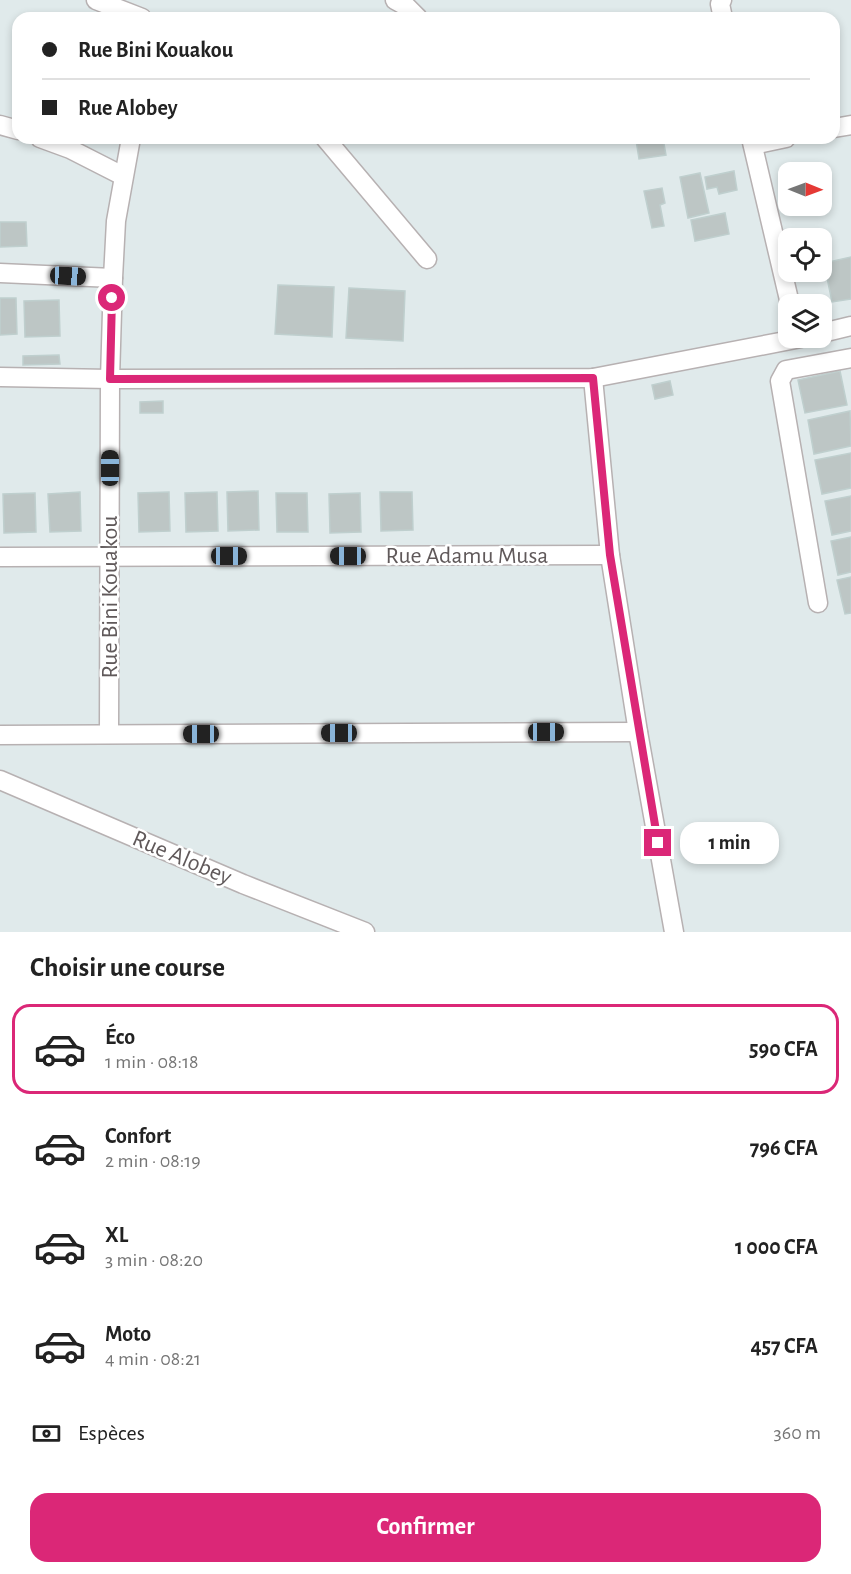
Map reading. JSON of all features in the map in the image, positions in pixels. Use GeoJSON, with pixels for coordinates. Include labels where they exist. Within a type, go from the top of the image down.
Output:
{"type":"FeatureCollection","features":[{"type":"Feature","properties":{"kind":"street"},"geometry":{"type":"LineString","coordinates":[[96,0],[127,12]]}},
{"type":"Feature","properties":{"kind":"street"},"geometry":{"type":"LineString","coordinates":[[395,0],[412,12]]}},
{"type":"Feature","properties":{"kind":"street"},"geometry":{"type":"LineString","coordinates":[[56,144],[123,177]]}},
{"type":"Feature","properties":{"kind":"street","name":"Rue Bini Kouakou"},"geometry":{"type":"LineString","coordinates":[[109,734],[110,379],[113,278],[116,221],[130,144]]}},
{"type":"Feature","properties":{"kind":"street"},"geometry":{"type":"LineString","coordinates":[[330,144],[427,259]]}},
{"type":"Feature","properties":{"kind":"street"},"geometry":{"type":"LineString","coordinates":[[752,144],[787,294]]}},
{"type":"Feature","properties":{"kind":"street"},"geometry":{"type":"LineString","coordinates":[[0,273],[113,278]]}},
{"type":"Feature","properties":{"kind":"street"},"geometry":{"type":"LineString","coordinates":[[832,331],[851,326]]}},
{"type":"Feature","properties":{"kind":"street"},"geometry":{"type":"LineString","coordinates":[[0,377],[110,379],[593,378],[778,342]]}},
{"type":"Feature","properties":{"kind":"street"},"geometry":{"type":"LineString","coordinates":[[818,603],[780,381],[786,370],[851,358]]}},
{"type":"Feature","properties":{"kind":"street"},"geometry":{"type":"LineString","coordinates":[[593,378],[610,555],[638,732],[674,932]]}},
{"type":"Feature","properties":{"kind":"street","name":"Rue Adamu Musa"},"geometry":{"type":"LineString","coordinates":[[0,557],[610,555]]}},
{"type":"Feature","properties":{"kind":"street"},"geometry":{"type":"LineString","coordinates":[[0,735],[638,732]]}},
{"type":"Feature","properties":{"kind":"street","name":"Rue Alobey"},"geometry":{"type":"LineString","coordinates":[[0,780],[243,884],[365,932]]}},
{"type":"Feature","properties":{"kind":"building"},"geometry":{"type":"Polygon","coordinates":[[[637,144],[664,144],[666,155],[639,159],[637,144]]]}},
{"type":"Feature","properties":{"kind":"building"},"geometry":{"type":"Polygon","coordinates":[[[734,171],[737,190],[719,194],[717,187],[707,189],[705,177],[734,171]]]}},
{"type":"Feature","properties":{"kind":"building"},"geometry":{"type":"Polygon","coordinates":[[[700,173],[709,213],[688,218],[680,177],[700,173]]]}},
{"type":"Feature","properties":{"kind":"building"},"geometry":{"type":"Polygon","coordinates":[[[662,188],[665,203],[660,205],[664,226],[652,228],[644,191],[662,188]]]}},
{"type":"Feature","properties":{"kind":"building"},"geometry":{"type":"Polygon","coordinates":[[[725,213],[729,234],[695,241],[691,220],[725,213]]]}},
{"type":"Feature","properties":{"kind":"building"},"geometry":{"type":"Polygon","coordinates":[[[0,222],[26,222],[27,246],[0,247],[0,222]]]}},
{"type":"Feature","properties":{"kind":"building"},"geometry":{"type":"Polygon","coordinates":[[[851,257],[851,299],[832,302],[828,282],[832,282],[832,261],[851,257]]]}},
{"type":"Feature","properties":{"kind":"building"},"geometry":{"type":"Polygon","coordinates":[[[278,285],[334,287],[332,337],[275,334],[278,285]]]}},
{"type":"Feature","properties":{"kind":"building"},"geometry":{"type":"Polygon","coordinates":[[[349,288],[405,291],[403,341],[346,338],[349,288]]]}},
{"type":"Feature","properties":{"kind":"building"},"geometry":{"type":"Polygon","coordinates":[[[0,298],[16,298],[17,334],[0,335],[0,298]]]}},
{"type":"Feature","properties":{"kind":"building"},"geometry":{"type":"Polygon","coordinates":[[[59,300],[60,336],[25,337],[24,301],[59,300]]]}},
{"type":"Feature","properties":{"kind":"building"},"geometry":{"type":"Polygon","coordinates":[[[59,355],[60,364],[23,365],[23,356],[59,355]]]}},
{"type":"Feature","properties":{"kind":"building"},"geometry":{"type":"Polygon","coordinates":[[[840,371],[847,405],[805,413],[798,380],[840,371]]]}},
{"type":"Feature","properties":{"kind":"building"},"geometry":{"type":"Polygon","coordinates":[[[670,381],[673,395],[655,399],[652,385],[670,381]]]}},
{"type":"Feature","properties":{"kind":"building"},"geometry":{"type":"Polygon","coordinates":[[[163,401],[163,413],[140,413],[140,402],[163,401]]]}},
{"type":"Feature","properties":{"kind":"building"},"geometry":{"type":"Polygon","coordinates":[[[850,411],[851,446],[814,454],[808,420],[850,411]]]}},
{"type":"Feature","properties":{"kind":"building"},"geometry":{"type":"Polygon","coordinates":[[[851,453],[851,488],[822,494],[815,460],[851,453]]]}},
{"type":"Feature","properties":{"kind":"building"},"geometry":{"type":"Polygon","coordinates":[[[258,491],[259,530],[228,531],[227,492],[258,491]]]}},
{"type":"Feature","properties":{"kind":"building"},"geometry":{"type":"Polygon","coordinates":[[[80,492],[81,531],[50,532],[48,494],[80,492]]]}},
{"type":"Feature","properties":{"kind":"building"},"geometry":{"type":"Polygon","coordinates":[[[169,492],[170,531],[139,532],[138,493],[169,492]]]}},
{"type":"Feature","properties":{"kind":"building"},"geometry":{"type":"Polygon","coordinates":[[[217,492],[218,531],[186,532],[185,493],[217,492]]]}},
{"type":"Feature","properties":{"kind":"building"},"geometry":{"type":"Polygon","coordinates":[[[380,492],[412,492],[413,530],[381,531],[380,492]]]}},
{"type":"Feature","properties":{"kind":"building"},"geometry":{"type":"Polygon","coordinates":[[[35,493],[36,532],[4,533],[3,494],[35,493]]]}},
{"type":"Feature","properties":{"kind":"building"},"geometry":{"type":"Polygon","coordinates":[[[276,493],[307,493],[308,532],[277,532],[276,493]]]}},
{"type":"Feature","properties":{"kind":"building"},"geometry":{"type":"Polygon","coordinates":[[[360,493],[361,532],[330,533],[329,494],[360,493]]]}},
{"type":"Feature","properties":{"kind":"building"},"geometry":{"type":"Polygon","coordinates":[[[851,496],[851,531],[832,535],[825,501],[851,496]]]}},
{"type":"Feature","properties":{"kind":"building"},"geometry":{"type":"Polygon","coordinates":[[[851,537],[851,572],[838,575],[831,541],[851,537]]]}},
{"type":"Feature","properties":{"kind":"building"},"geometry":{"type":"Polygon","coordinates":[[[851,577],[851,613],[845,614],[837,580],[851,577]]]}},
{"type":"Feature","properties":{"kind":"route"},"geometry":{"type":"LineString","coordinates":[[112,298],[110,379],[593,378],[610,555],[658,843]]}}]}
